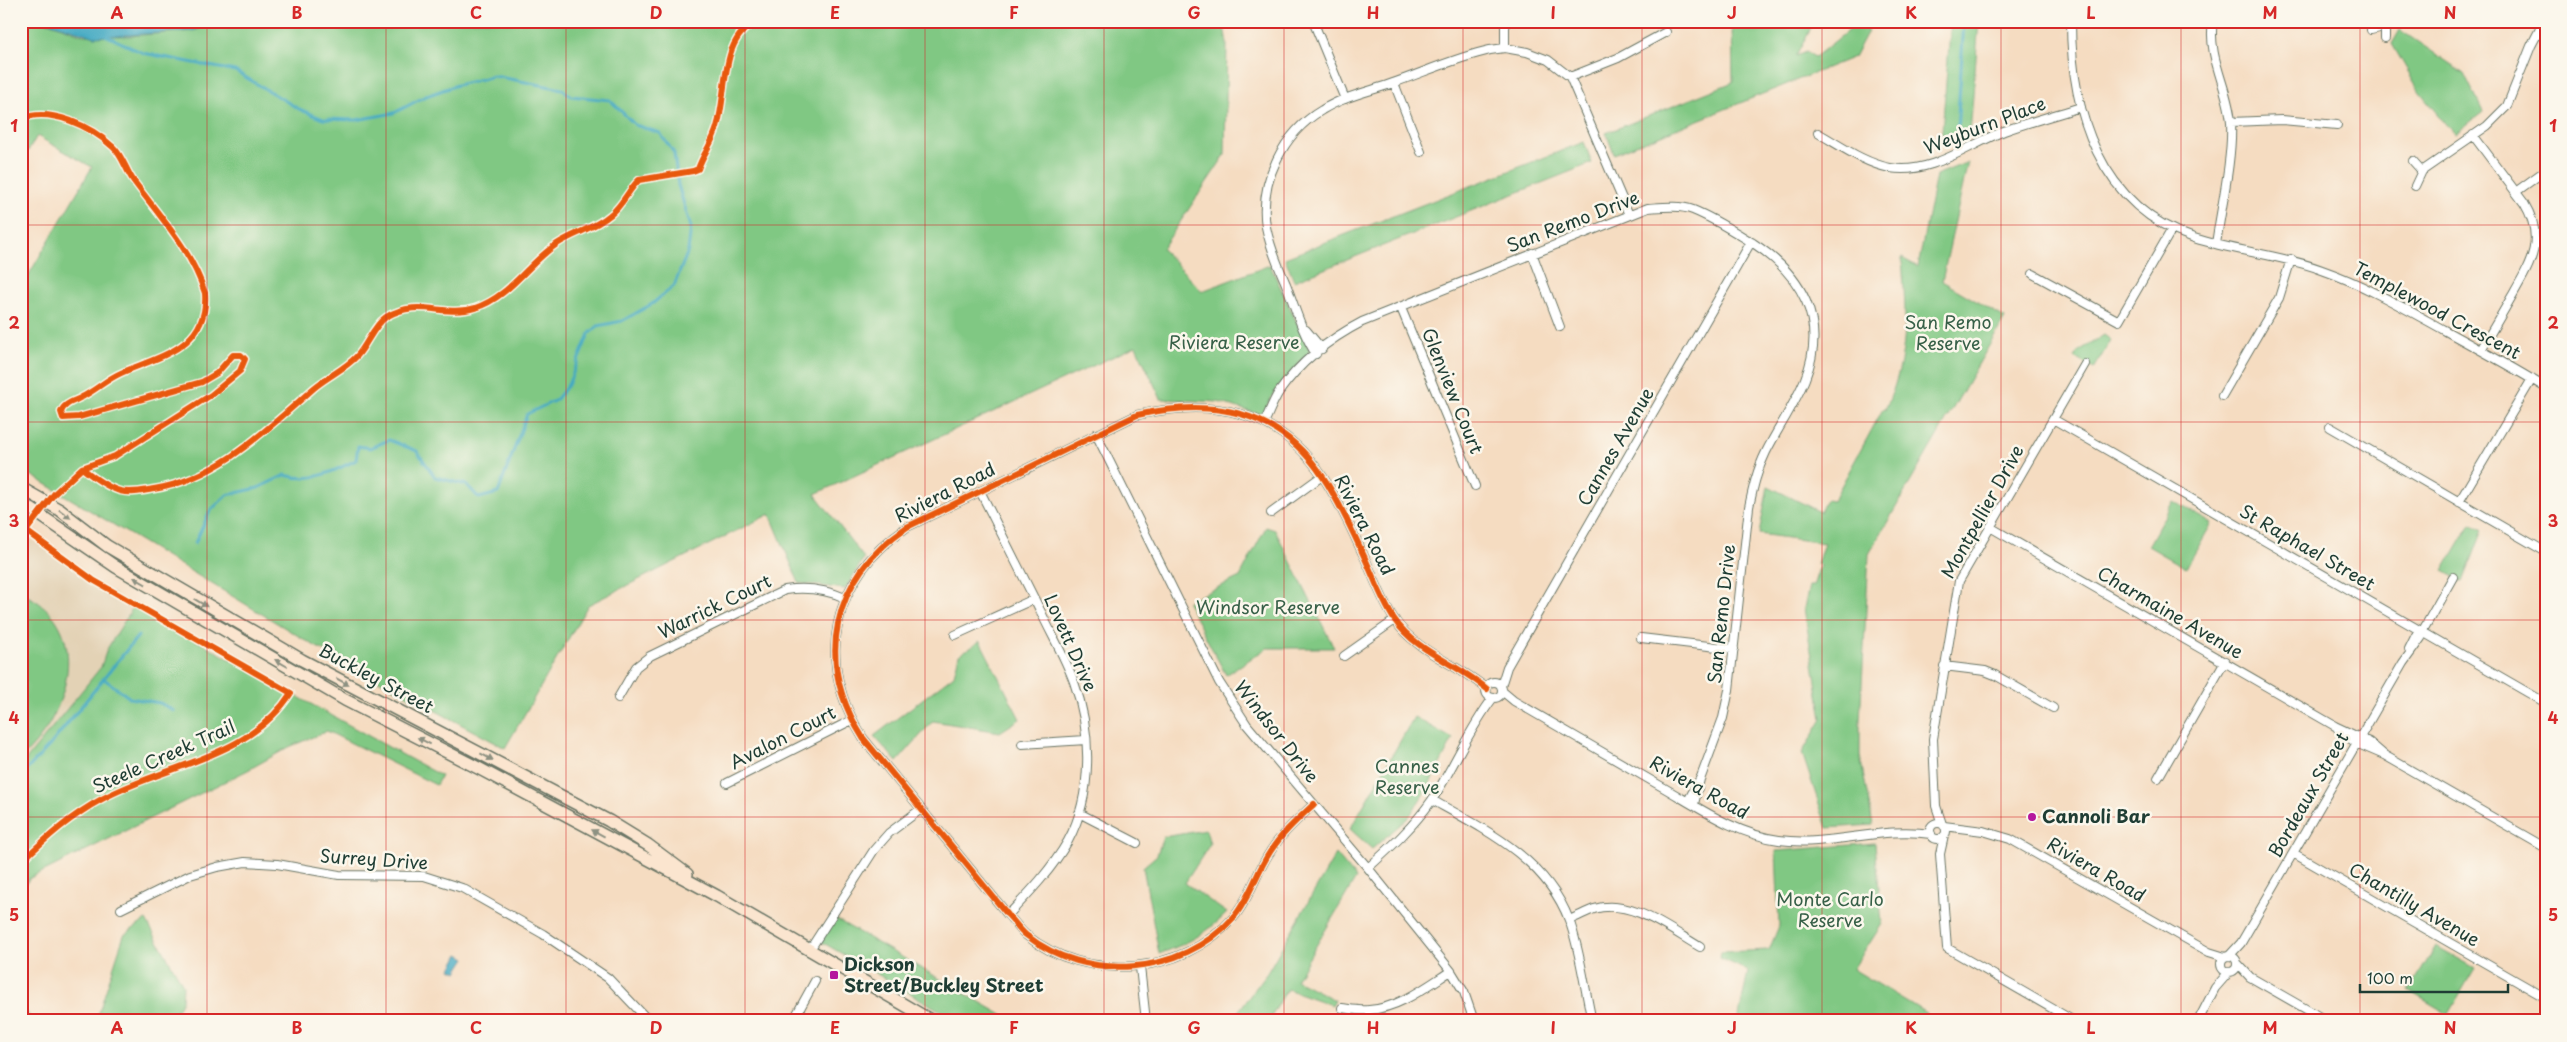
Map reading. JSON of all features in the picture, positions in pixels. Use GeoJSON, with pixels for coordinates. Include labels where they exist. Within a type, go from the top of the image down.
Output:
{"type":"FeatureCollection","features":[{"type":"Feature","properties":{"kind":"main road","name":"Buckley Street"},"geometry":{"type":"LineString","coordinates":[[21,488],[60,510],[107,546],[294,656],[609,821],[648,845],[717,896]]}},
{"type":"Feature","properties":{"kind":"main road","name":"Buckley Street"},"geometry":{"type":"LineString","coordinates":[[21,502],[116,567],[345,700],[480,769],[717,896],[932,1021]]}},
{"type":"Feature","properties":{"kind":"street"},"geometry":{"type":"LineString","coordinates":[[1313,21],[1345,99]]}},
{"type":"Feature","properties":{"kind":"street"},"geometry":{"type":"LineString","coordinates":[[1505,21],[1505,48]]}},
{"type":"Feature","properties":{"kind":"street","name":"Templewood Crescent"},"geometry":{"type":"LineString","coordinates":[[2071,21],[2073,66],[2089,137],[2103,165],[2120,189],[2150,215],[2172,229],[2216,244],[2291,259],[2365,287],[2481,350],[2546,388]]}},
{"type":"Feature","properties":{"kind":"street"},"geometry":{"type":"LineString","coordinates":[[2213,21],[2213,54],[2225,92],[2231,122],[2230,145],[2216,244]]}},
{"type":"Feature","properties":{"kind":"street"},"geometry":{"type":"LineString","coordinates":[[2415,186],[2422,171],[2474,135],[2500,114],[2511,98],[2531,46],[2544,21]]}},
{"type":"Feature","properties":{"kind":"street"},"geometry":{"type":"LineString","coordinates":[[2371,30],[2384,24],[2385,38]]}},
{"type":"Feature","properties":{"kind":"street"},"geometry":{"type":"LineString","coordinates":[[1570,77],[1618,58],[1666,32]]}},
{"type":"Feature","properties":{"kind":"street"},"geometry":{"type":"LineString","coordinates":[[1319,351],[1306,339],[1303,326],[1273,254],[1266,226],[1266,200],[1270,176],[1281,151],[1299,128],[1322,110],[1345,99],[1476,53],[1505,48],[1527,52],[1548,60],[1570,77],[1629,215]]}},
{"type":"Feature","properties":{"kind":"street"},"geometry":{"type":"LineString","coordinates":[[1394,83],[1421,152]]}},
{"type":"Feature","properties":{"kind":"street","name":"Weyburn Place"},"geometry":{"type":"LineString","coordinates":[[1818,133],[1872,162],[1889,168],[1913,168],[1941,160],[2006,131],[2081,107]]}},
{"type":"Feature","properties":{"kind":"street"},"geometry":{"type":"LineString","coordinates":[[2231,122],[2282,120],[2337,125]]}},
{"type":"Feature","properties":{"kind":"street"},"geometry":{"type":"LineString","coordinates":[[2474,135],[2517,191],[2534,224],[2534,252],[2526,271],[2481,350]]}},
{"type":"Feature","properties":{"kind":"street"},"geometry":{"type":"LineString","coordinates":[[2413,161],[2422,171]]}},
{"type":"Feature","properties":{"kind":"street"},"geometry":{"type":"LineString","coordinates":[[2517,191],[2546,170]]}},
{"type":"Feature","properties":{"kind":"street","name":"San Remo Drive"},"geometry":{"type":"LineString","coordinates":[[1264,423],[1279,392],[1336,336],[1362,322],[1648,208],[1672,206],[1693,210],[1751,242],[1785,267],[1799,285],[1809,307],[1813,333],[1812,358],[1805,380],[1765,454],[1754,482],[1749,507],[1729,690],[1723,718],[1701,777],[1699,790],[1691,802]]}},
{"type":"Feature","properties":{"kind":"street"},"geometry":{"type":"LineString","coordinates":[[2033,274],[2119,321],[2172,229]]}},
{"type":"Feature","properties":{"kind":"street","name":"Cannes Avenue"},"geometry":{"type":"LineString","coordinates":[[1368,868],[1412,826],[1432,800],[1751,242]]}},
{"type":"Feature","properties":{"kind":"street"},"geometry":{"type":"LineString","coordinates":[[1532,253],[1560,327]]}},
{"type":"Feature","properties":{"kind":"street"},"geometry":{"type":"LineString","coordinates":[[2222,396],[2279,298],[2291,259]]}},
{"type":"Feature","properties":{"kind":"street","name":"Glenview Court"},"geometry":{"type":"LineString","coordinates":[[1401,308],[1475,486]]}},
{"type":"Feature","properties":{"kind":"street","name":"Montpellier Drive"},"geometry":{"type":"LineString","coordinates":[[1932,836],[1936,806],[1933,739],[1959,581],[2085,364]]}},
{"type":"Feature","properties":{"kind":"street"},"geometry":{"type":"LineString","coordinates":[[2459,502],[2532,379]]}},
{"type":"Feature","properties":{"kind":"street","name":"Riviera Road"},"geometry":{"type":"LineString","coordinates":[[1314,804],[1279,839],[1269,853],[1244,904],[1232,919],[1211,938],[1190,951],[1165,961],[1140,967],[1110,967],[1082,961],[1051,950],[1025,934],[1008,915],[863,738],[852,720],[842,698],[835,657],[836,636],[845,598],[864,565],[890,539],[907,527],[1137,415],[1165,408],[1194,406],[1223,408],[1264,423],[1304,452],[1337,499],[1395,620],[1426,650],[1494,690],[1744,831],[1783,840],[1823,840],[1916,833],[1932,836],[1937,839],[1944,830]]}},
{"type":"Feature","properties":{"kind":"street","name":"St Raphael Street"},"geometry":{"type":"LineString","coordinates":[[2053,419],[2546,703]]}},
{"type":"Feature","properties":{"kind":"street"},"geometry":{"type":"LineString","coordinates":[[2330,427],[2546,552]]}},
{"type":"Feature","properties":{"kind":"street","name":"Windsor Drive"},"geometry":{"type":"LineString","coordinates":[[1096,434],[1219,682],[1247,725],[1368,868],[1451,971],[1464,992],[1474,1021]]}},
{"type":"Feature","properties":{"kind":"street"},"geometry":{"type":"LineString","coordinates":[[1271,513],[1322,476]]}},
{"type":"Feature","properties":{"kind":"street","name":"Lovett Drive"},"geometry":{"type":"LineString","coordinates":[[980,491],[1074,681],[1085,724],[1087,762],[1079,813],[1068,840],[1052,866],[1008,915]]}},
{"type":"Feature","properties":{"kind":"street","name":"Charmaine Avenue"},"geometry":{"type":"LineString","coordinates":[[1990,527],[2226,661],[2358,740],[2546,848]]}},
{"type":"Feature","properties":{"kind":"street","name":"Bordeaux Street"},"geometry":{"type":"LineString","coordinates":[[2215,988],[2234,967],[2242,943],[2403,663],[2421,638],[2422,632],[2453,577]]}},
{"type":"Feature","properties":{"kind":"street","name":"Warrick Court"},"geometry":{"type":"LineString","coordinates":[[618,698],[636,667],[650,656],[785,590],[802,587],[826,590],[845,598]]}},
{"type":"Feature","properties":{"kind":"street"},"geometry":{"type":"LineString","coordinates":[[955,636],[1034,599]]}},
{"type":"Feature","properties":{"kind":"street"},"geometry":{"type":"LineString","coordinates":[[1344,656],[1395,620]]}},
{"type":"Feature","properties":{"kind":"street"},"geometry":{"type":"LineString","coordinates":[[1641,638],[1734,649]]}},
{"type":"Feature","properties":{"kind":"street"},"geometry":{"type":"LineString","coordinates":[[2158,778],[2226,661]]}},
{"type":"Feature","properties":{"kind":"street"},"geometry":{"type":"LineString","coordinates":[[1944,666],[1986,671],[2053,708]]}},
{"type":"Feature","properties":{"kind":"street","name":"Avalon Court"},"geometry":{"type":"LineString","coordinates":[[727,783],[852,720]]}},
{"type":"Feature","properties":{"kind":"street"},"geometry":{"type":"LineString","coordinates":[[1022,744],[1086,740]]}},
{"type":"Feature","properties":{"kind":"street"},"geometry":{"type":"LineString","coordinates":[[1432,800],[1515,849],[1535,867],[1553,890],[1569,920],[1592,1021]]}},
{"type":"Feature","properties":{"kind":"street","name":"Montpellier Drive"},"geometry":{"type":"LineString","coordinates":[[1936,806],[1944,830]]}},
{"type":"Feature","properties":{"kind":"street"},"geometry":{"type":"LineString","coordinates":[[809,951],[874,850],[889,833],[922,809]]}},
{"type":"Feature","properties":{"kind":"street"},"geometry":{"type":"LineString","coordinates":[[1079,813],[1137,844]]}},
{"type":"Feature","properties":{"kind":"street","name":"Riviera Road"},"geometry":{"type":"LineString","coordinates":[[1916,833],[1933,825],[1944,830],[1983,831],[2010,839],[2209,952],[2233,956],[2234,967],[2221,967],[2209,952]]}},
{"type":"Feature","properties":{"kind":"street"},"geometry":{"type":"LineString","coordinates":[[1944,830],[1940,854],[1946,948],[2074,1021]]}},
{"type":"Feature","properties":{"kind":"street"},"geometry":{"type":"LineString","coordinates":[[1932,836],[1940,854]]}},
{"type":"Feature","properties":{"kind":"street","name":"Chantilly Avenue"},"geometry":{"type":"LineString","coordinates":[[2293,853],[2546,998]]}},
{"type":"Feature","properties":{"kind":"street","name":"Surrey Drive"},"geometry":{"type":"LineString","coordinates":[[121,909],[190,875],[218,866],[245,862],[277,864],[339,875],[424,876],[462,888],[543,934],[608,978],[649,1021]]}},
{"type":"Feature","properties":{"kind":"street"},"geometry":{"type":"LineString","coordinates":[[1569,920],[1594,909],[1617,907],[1633,910],[1700,947]]}},
{"type":"Feature","properties":{"kind":"street","name":"Bordeaux Street"},"geometry":{"type":"LineString","coordinates":[[2198,1021],[2215,988],[2221,967],[2227,956],[2242,943]]}},
{"type":"Feature","properties":{"kind":"street"},"geometry":{"type":"LineString","coordinates":[[1140,967],[1146,1021]]}},
{"type":"Feature","properties":{"kind":"street"},"geometry":{"type":"LineString","coordinates":[[2234,967],[2327,1021]]}},
{"type":"Feature","properties":{"kind":"street"},"geometry":{"type":"LineString","coordinates":[[1342,1008],[1368,1010],[1390,1006],[1416,994],[1451,971]]}},
{"type":"Feature","properties":{"kind":"street"},"geometry":{"type":"LineString","coordinates":[[793,1021],[815,981]]}},
{"type":"Feature","properties":{"kind":"shaded area"},"geometry":{"type":"Polygon","coordinates":[[[21,533],[134,606],[107,649],[101,667],[21,766],[21,533]]]}},
{"type":"Feature","properties":{"kind":"green space","name":"Riviera Reserve"},"geometry":{"type":"Polygon","coordinates":[[[21,21],[48,22],[83,35],[129,36],[193,31],[220,21],[1223,21],[1227,43],[1225,155],[1162,249],[1202,291],[1270,265],[1310,351],[1276,389],[1262,415],[1218,402],[1161,399],[1136,346],[815,494],[864,558],[845,589],[799,583],[770,514],[588,605],[505,748],[315,646],[21,469],[21,288],[92,167],[37,136],[28,151],[21,147],[21,21]]]}},
{"type":"Feature","properties":{"kind":"green space"},"geometry":{"type":"Polygon","coordinates":[[[1732,21],[1815,21],[1796,56],[1806,52],[1815,57],[1855,25],[1868,31],[1854,57],[1614,154],[1606,133],[1733,82],[1732,21]]]}},
{"type":"Feature","properties":{"kind":"green space"},"geometry":{"type":"Polygon","coordinates":[[[1951,21],[1979,21],[1970,133],[1946,144],[1941,143],[1951,21]]]}},
{"type":"Feature","properties":{"kind":"green space"},"geometry":{"type":"Polygon","coordinates":[[[2400,30],[2464,73],[2483,112],[2455,134],[2420,92],[2392,44],[2400,30]]]}},
{"type":"Feature","properties":{"kind":"green space"},"geometry":{"type":"Polygon","coordinates":[[[1584,142],[1592,163],[1294,281],[1285,258],[1584,142]]]}},
{"type":"Feature","properties":{"kind":"green space","name":"San Remo Reserve"},"geometry":{"type":"Polygon","coordinates":[[[1968,162],[1942,281],[2005,318],[1869,554],[1860,721],[1860,756],[1873,825],[1827,828],[1802,753],[1822,719],[1804,608],[1809,586],[1813,586],[1820,565],[1817,564],[1824,543],[1759,534],[1768,486],[1820,512],[1826,500],[1833,501],[1883,409],[1885,410],[1899,371],[1905,318],[1902,258],[1918,267],[1936,175],[1968,162]]]}},
{"type":"Feature","properties":{"kind":"green space"},"geometry":{"type":"Polygon","coordinates":[[[2104,335],[2111,340],[2094,369],[2075,358],[2079,351],[2104,335]]]}},
{"type":"Feature","properties":{"kind":"green space"},"geometry":{"type":"Polygon","coordinates":[[[2173,501],[2212,523],[2186,568],[2148,546],[2173,501]]]}},
{"type":"Feature","properties":{"kind":"green space"},"geometry":{"type":"Polygon","coordinates":[[[2471,523],[2483,530],[2463,582],[2443,571],[2471,523]]]}},
{"type":"Feature","properties":{"kind":"green space","name":"Windsor Reserve"},"geometry":{"type":"Polygon","coordinates":[[[1266,527],[1275,530],[1334,648],[1267,648],[1226,675],[1187,602],[1240,577],[1266,527]]]}},
{"type":"Feature","properties":{"kind":"green space"},"geometry":{"type":"Polygon","coordinates":[[[21,593],[45,607],[59,626],[67,648],[67,671],[62,696],[52,719],[38,740],[21,758],[21,593]]]}},
{"type":"Feature","properties":{"kind":"green space"},"geometry":{"type":"Polygon","coordinates":[[[134,606],[441,776],[436,785],[327,731],[289,747],[248,770],[30,878],[21,890],[21,766],[101,667],[107,649],[134,606]]]}},
{"type":"Feature","properties":{"kind":"green space"},"geometry":{"type":"Polygon","coordinates":[[[980,641],[1020,719],[1000,732],[933,721],[897,762],[874,736],[954,675],[959,655],[980,641]]]}},
{"type":"Feature","properties":{"kind":"green space","name":"Cannes Reserve"},"geometry":{"type":"Polygon","coordinates":[[[1414,717],[1453,739],[1428,787],[1409,817],[1372,849],[1350,829],[1414,717]]]}},
{"type":"Feature","properties":{"kind":"green space"},"geometry":{"type":"Polygon","coordinates":[[[1206,830],[1210,844],[1185,883],[1227,913],[1196,938],[1159,954],[1143,867],[1157,855],[1163,837],[1206,830]]]}},
{"type":"Feature","properties":{"kind":"green space","name":"Monte Carlo Reserve"},"geometry":{"type":"Polygon","coordinates":[[[1875,843],[1882,924],[1853,969],[1926,1013],[1926,1021],[1738,1021],[1748,971],[1720,958],[1721,952],[1769,950],[1779,926],[1776,851],[1875,843]]]}},
{"type":"Feature","properties":{"kind":"green space"},"geometry":{"type":"Polygon","coordinates":[[[1336,854],[1356,878],[1296,980],[1335,1000],[1332,1005],[1287,989],[1269,1021],[1231,1021],[1267,973],[1336,854]]]}},
{"type":"Feature","properties":{"kind":"green space"},"geometry":{"type":"Polygon","coordinates":[[[834,918],[1013,1021],[958,1021],[820,941],[834,918]]]}},
{"type":"Feature","properties":{"kind":"green space"},"geometry":{"type":"Polygon","coordinates":[[[146,920],[183,985],[182,1001],[170,1021],[96,1021],[124,935],[146,920]]]}},
{"type":"Feature","properties":{"kind":"green space"},"geometry":{"type":"Polygon","coordinates":[[[2436,946],[2475,968],[2448,1014],[2409,991],[2436,946]]]}},
{"type":"Feature","properties":{"kind":"green space"},"geometry":{"type":"Polygon","coordinates":[[[21,1004],[33,1021],[21,1021],[21,1004]]]}},
{"type":"Feature","properties":{"kind":"water"},"geometry":{"type":"Polygon","coordinates":[[[32,21],[220,21],[193,31],[95,37],[48,22],[32,21]]]}},
{"type":"Feature","properties":{"kind":"water"},"geometry":{"type":"Polygon","coordinates":[[[459,954],[466,958],[457,972],[451,969],[459,954]]]}},
{"type":"Feature","properties":{"kind":"waterway"},"geometry":{"type":"LineString","coordinates":[[1957,131],[1964,21]]}},
{"type":"Feature","properties":{"kind":"waterway"},"geometry":{"type":"LineString","coordinates":[[105,35],[143,53],[235,71],[299,109],[323,119],[356,120],[394,113],[426,96],[457,85],[494,76],[562,89],[571,96],[610,100],[635,125],[660,133],[674,153],[678,185],[691,227],[688,251],[674,286],[652,304],[622,321],[598,326],[589,334],[568,385],[556,400],[527,414],[498,493],[479,498],[467,485],[435,477],[417,451],[389,440],[370,448],[358,446],[356,460],[322,475],[304,478],[285,475],[258,488],[227,495],[210,511],[195,543]]}},
{"type":"Feature","properties":{"kind":"waterway"},"geometry":{"type":"LineString","coordinates":[[21,776],[51,744],[138,636]]}},
{"type":"Feature","properties":{"kind":"waterway"},"geometry":{"type":"LineString","coordinates":[[104,679],[130,698],[160,703],[174,711]]}},
{"type":"Feature","properties":{"kind":"cycle path"},"geometry":{"type":"LineString","coordinates":[[21,119],[45,115],[57,117],[94,132],[113,147],[119,154],[133,180],[183,247],[192,262],[205,293],[204,311],[199,326],[190,338],[166,354],[116,375],[87,394],[67,404],[61,412],[63,418],[79,417],[202,382],[217,373],[233,355],[241,355],[245,359],[240,371],[211,395],[115,456],[82,468],[100,481],[120,491],[141,491],[178,483],[200,474],[240,450],[314,388],[352,361],[386,317],[398,311],[409,309],[453,311],[475,308],[487,303],[509,288],[537,260],[557,244],[610,215],[639,180],[698,169],[717,127],[731,52],[737,39],[745,29],[758,21]]}},
{"type":"Feature","properties":{"kind":"cycle path"},"geometry":{"type":"LineString","coordinates":[[1314,804],[1290,826],[1275,845],[1265,860],[1244,902],[1233,918],[1212,937],[1188,952],[1161,962],[1133,966],[1104,966],[1076,961],[1050,950],[1026,935],[1019,928],[863,738],[848,709],[839,680],[835,651],[838,623],[847,596],[861,571],[881,548],[907,527],[1137,415],[1191,408],[1217,409],[1241,414],[1264,423],[1286,436],[1305,454],[1323,477],[1340,505],[1394,619],[1403,630],[1425,649],[1476,680],[1487,689]]}},
{"type":"Feature","properties":{"kind":"cycle path","name":"Steele Creek Trail"},"geometry":{"type":"LineString","coordinates":[[21,862],[60,827],[102,799],[127,787],[205,758],[253,732],[273,715],[291,693],[93,580],[26,531],[54,494],[82,468]]}},
{"type":"Feature","properties":{"kind":"place","name":"Cannoli Bar"},"geometry":{"type":"Point","coordinates":[2032,817]}},
{"type":"Feature","properties":{"kind":"place","name":"Dickson Street/Buckley Street"},"geometry":{"type":"Point","coordinates":[834,975]}}]}
